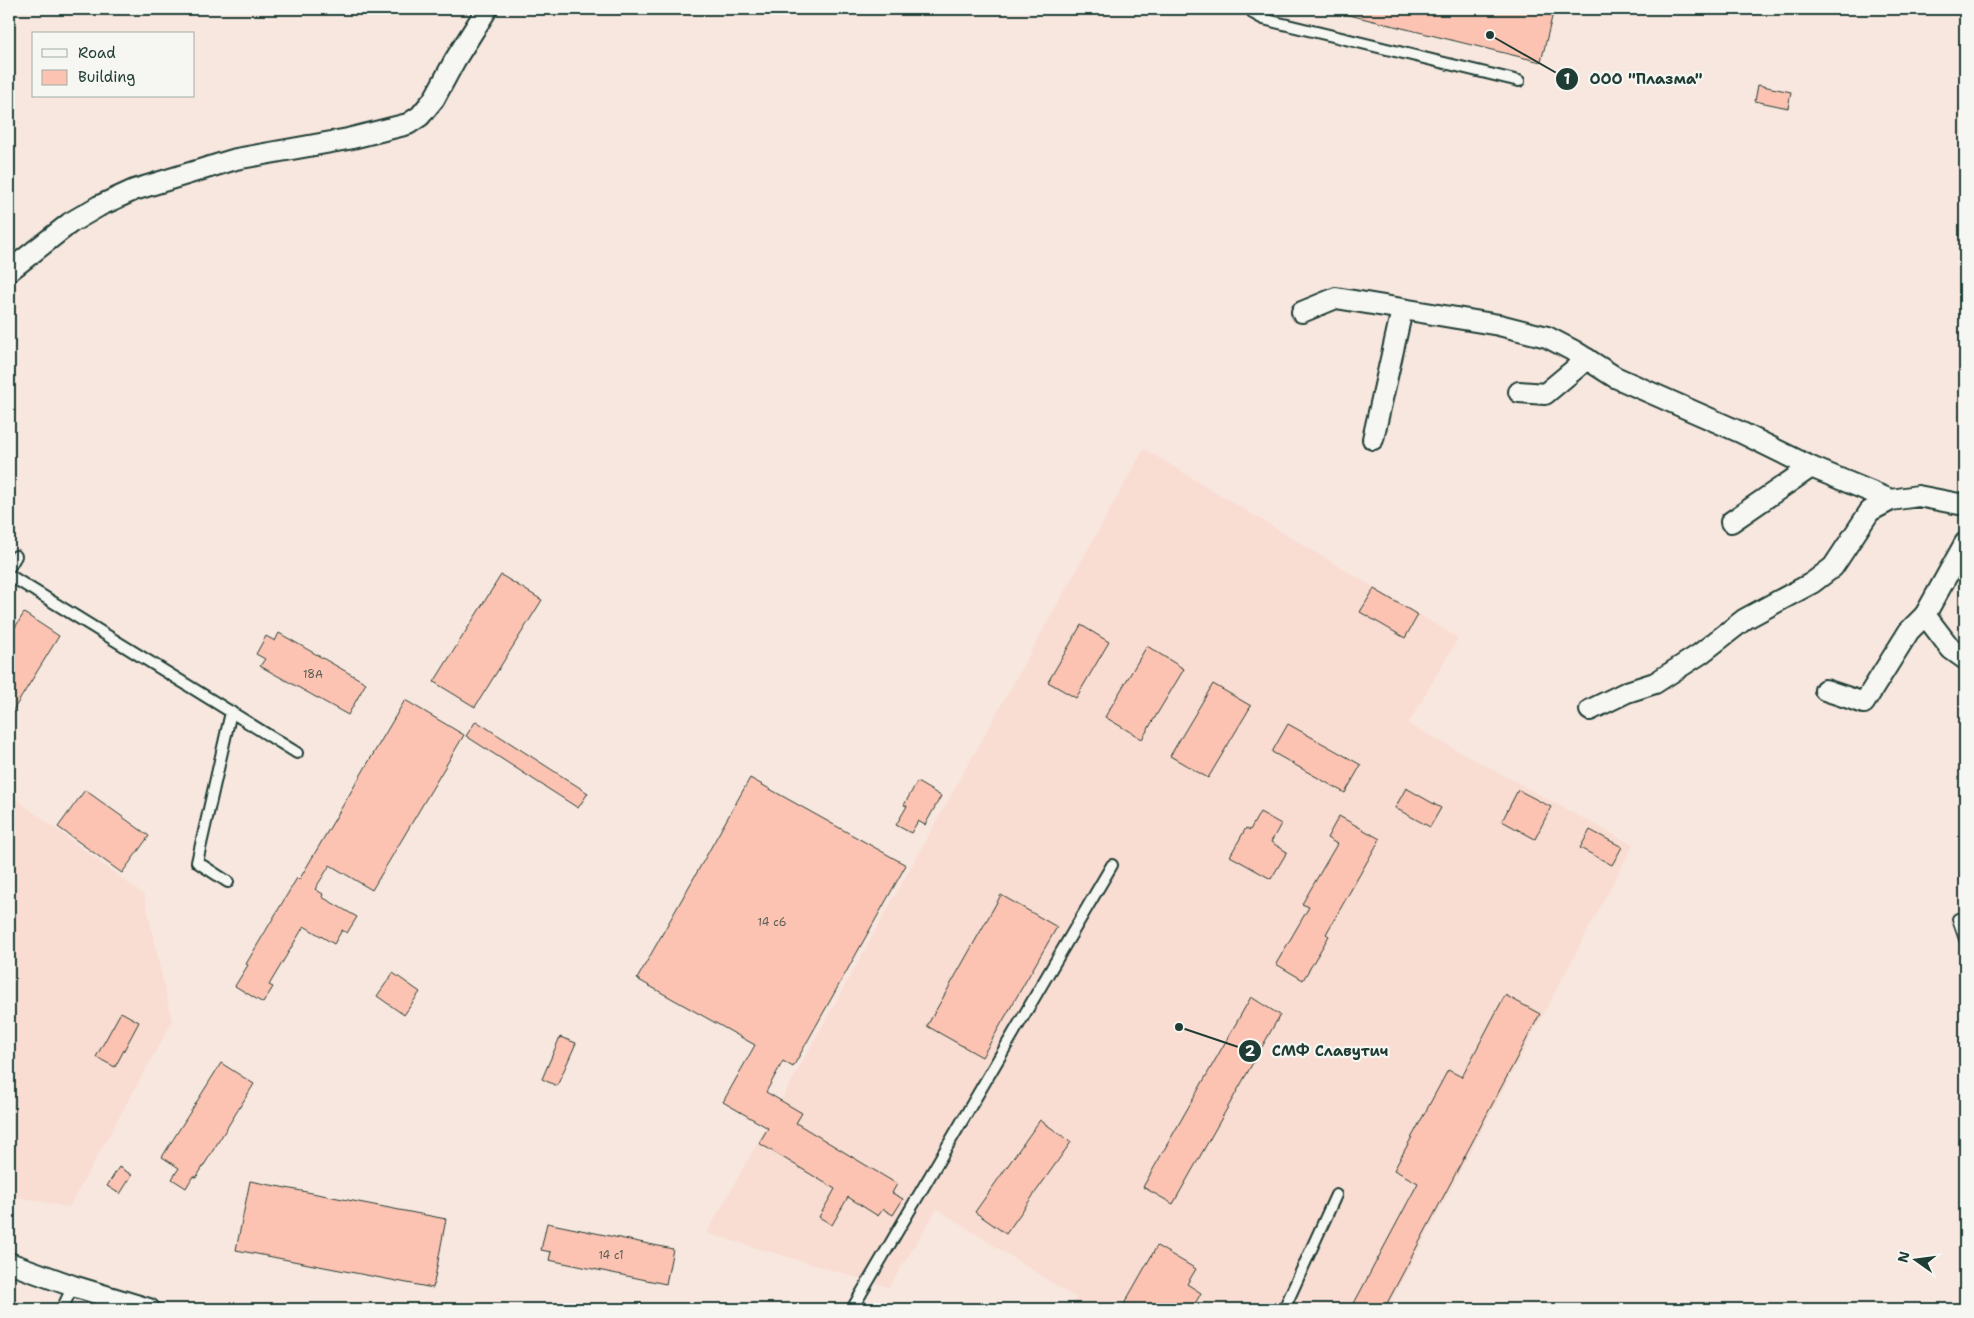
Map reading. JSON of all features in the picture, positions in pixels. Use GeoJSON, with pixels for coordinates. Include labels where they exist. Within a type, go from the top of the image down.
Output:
{"type":"FeatureCollection","features":[{"type":"Feature","properties":{"kind":"street"},"geometry":{"type":"LineString","coordinates":[[9,271],[70,223],[99,206],[134,190],[236,159],[348,139],[408,124],[420,116],[434,100],[455,60],[486,9]]}},
{"type":"Feature","properties":{"kind":"street"},"geometry":{"type":"LineString","coordinates":[[1302,312],[1336,298],[1499,325],[1547,337],[1616,377],[1740,432],[1811,467],[1891,500]]}},
{"type":"Feature","properties":{"kind":"street"},"geometry":{"type":"LineString","coordinates":[[1373,439],[1402,310]]}},
{"type":"Feature","properties":{"kind":"street"},"geometry":{"type":"LineString","coordinates":[[1519,392],[1544,394],[1587,360]]}},
{"type":"Feature","properties":{"kind":"street"},"geometry":{"type":"LineString","coordinates":[[1731,522],[1811,467]]}},
{"type":"Feature","properties":{"kind":"street"},"geometry":{"type":"LineString","coordinates":[[1590,710],[1627,692],[1654,682],[1700,654],[1744,619],[1812,583],[1833,567],[1870,511],[1891,500],[1918,496],[1959,504],[1965,503]]}},
{"type":"Feature","properties":{"kind":"street"},"geometry":{"type":"LineString","coordinates":[[1825,690],[1864,704],[1909,631],[1925,615],[1965,543]]}},
{"type":"Feature","properties":{"kind":"street"},"geometry":{"type":"LineString","coordinates":[[1925,615],[1951,649],[1965,659]]}},
{"type":"Feature","properties":{"kind":"street"},"geometry":{"type":"LineString","coordinates":[[9,1263],[73,1286],[149,1309]]}},
{"type":"Feature","properties":{"kind":"lane"},"geometry":{"type":"LineString","coordinates":[[1250,9],[1254,14],[1263,19],[1519,81]]}},
{"type":"Feature","properties":{"kind":"lane"},"geometry":{"type":"LineString","coordinates":[[9,568],[16,556]]}},
{"type":"Feature","properties":{"kind":"lane"},"geometry":{"type":"LineString","coordinates":[[9,575],[297,753]]}},
{"type":"Feature","properties":{"kind":"lane"},"geometry":{"type":"LineString","coordinates":[[228,882],[198,862],[231,712]]}},
{"type":"Feature","properties":{"kind":"lane"},"geometry":{"type":"LineString","coordinates":[[852,1309],[1112,865]]}},
{"type":"Feature","properties":{"kind":"lane"},"geometry":{"type":"LineString","coordinates":[[1958,919],[1965,939]]}},
{"type":"Feature","properties":{"kind":"lane"},"geometry":{"type":"LineString","coordinates":[[1284,1309],[1336,1195]]}},
{"type":"Feature","properties":{"kind":"lane"},"geometry":{"type":"LineString","coordinates":[[62,1309],[73,1286]]}},
{"type":"Feature","properties":{"kind":"shaded area"},"geometry":{"type":"Polygon","coordinates":[[[1144,449],[1458,638],[1408,724],[1633,845],[1387,1309],[1071,1309],[1076,1298],[937,1209],[889,1287],[707,1233],[1144,449]]]}},
{"type":"Feature","properties":{"kind":"shaded area"},"geometry":{"type":"Polygon","coordinates":[[[9,794],[144,895],[172,1022],[69,1207],[9,1195],[9,794]]]}},
{"type":"Feature","properties":{"kind":"building"},"geometry":{"type":"Polygon","coordinates":[[[1346,9],[1554,9],[1541,62],[1345,14],[1346,9]]]}},
{"type":"Feature","properties":{"kind":"building"},"geometry":{"type":"Polygon","coordinates":[[[1758,85],[1791,92],[1788,108],[1755,101],[1758,85]]]}},
{"type":"Feature","properties":{"kind":"building"},"geometry":{"type":"Polygon","coordinates":[[[501,575],[542,600],[475,707],[434,682],[501,575]]]}},
{"type":"Feature","properties":{"kind":"building"},"geometry":{"type":"Polygon","coordinates":[[[1374,589],[1418,615],[1405,638],[1360,612],[1374,589]]]}},
{"type":"Feature","properties":{"kind":"building"},"geometry":{"type":"Polygon","coordinates":[[[24,613],[59,636],[9,717],[9,637],[24,613]]]}},
{"type":"Feature","properties":{"kind":"building"},"geometry":{"type":"Polygon","coordinates":[[[1081,625],[1109,642],[1076,698],[1048,682],[1081,625]]]}},
{"type":"Feature","properties":{"kind":"building"},"geometry":{"type":"Polygon","coordinates":[[[279,633],[366,683],[348,715],[260,666],[265,659],[256,654],[266,636],[275,641],[279,633]]]}},
{"type":"Feature","properties":{"kind":"building"},"geometry":{"type":"Polygon","coordinates":[[[1147,646],[1184,669],[1142,739],[1105,717],[1147,646]]]}},
{"type":"Feature","properties":{"kind":"building"},"geometry":{"type":"Polygon","coordinates":[[[1213,684],[1251,706],[1208,778],[1170,756],[1213,684]]]}},
{"type":"Feature","properties":{"kind":"building"},"geometry":{"type":"Polygon","coordinates":[[[405,700],[464,735],[372,890],[330,865],[315,889],[323,894],[322,897],[357,917],[347,933],[342,930],[334,944],[304,926],[269,985],[273,987],[263,1003],[235,986],[297,878],[299,880],[405,700]]]}},
{"type":"Feature","properties":{"kind":"building"},"geometry":{"type":"Polygon","coordinates":[[[476,721],[588,793],[578,808],[466,736],[476,721]]]}},
{"type":"Feature","properties":{"kind":"building"},"geometry":{"type":"Polygon","coordinates":[[[1288,724],[1361,765],[1345,793],[1272,752],[1288,724]]]}},
{"type":"Feature","properties":{"kind":"building"},"geometry":{"type":"Polygon","coordinates":[[[750,778],[906,865],[793,1067],[783,1061],[766,1092],[802,1113],[796,1123],[897,1184],[892,1193],[903,1199],[893,1215],[883,1209],[878,1216],[848,1197],[832,1225],[819,1217],[835,1189],[759,1143],[768,1128],[723,1102],[755,1045],[637,979],[750,778]]]}},
{"type":"Feature","properties":{"kind":"building"},"geometry":{"type":"Polygon","coordinates":[[[917,782],[941,796],[925,825],[918,821],[911,833],[896,825],[907,806],[904,805],[917,782]]]}},
{"type":"Feature","properties":{"kind":"building"},"geometry":{"type":"Polygon","coordinates":[[[1406,788],[1441,808],[1430,827],[1395,808],[1406,788]]]}},
{"type":"Feature","properties":{"kind":"building"},"geometry":{"type":"Polygon","coordinates":[[[85,790],[149,836],[122,873],[58,827],[85,790]]]}},
{"type":"Feature","properties":{"kind":"building"},"geometry":{"type":"Polygon","coordinates":[[[1518,790],[1551,807],[1535,839],[1502,821],[1518,790]]]}},
{"type":"Feature","properties":{"kind":"building"},"geometry":{"type":"Polygon","coordinates":[[[1260,812],[1281,824],[1271,842],[1287,852],[1271,879],[1230,856],[1246,828],[1250,830],[1260,812]]]}},
{"type":"Feature","properties":{"kind":"building"},"geometry":{"type":"Polygon","coordinates":[[[1339,816],[1380,839],[1326,934],[1329,936],[1303,980],[1276,964],[1309,907],[1302,904],[1337,844],[1327,838],[1339,816]]]}},
{"type":"Feature","properties":{"kind":"building"},"geometry":{"type":"Polygon","coordinates":[[[1590,830],[1622,847],[1612,865],[1580,848],[1590,830]]]}},
{"type":"Feature","properties":{"kind":"building"},"geometry":{"type":"Polygon","coordinates":[[[1001,895],[1057,927],[982,1057],[927,1026],[1001,895]]]}},
{"type":"Feature","properties":{"kind":"building"},"geometry":{"type":"Polygon","coordinates":[[[393,973],[420,992],[404,1015],[377,996],[393,973]]]}},
{"type":"Feature","properties":{"kind":"building"},"geometry":{"type":"Polygon","coordinates":[[[1505,995],[1540,1014],[1384,1309],[1351,1309],[1418,1183],[1394,1170],[1448,1070],[1462,1077],[1505,995]]]}},
{"type":"Feature","properties":{"kind":"building"},"geometry":{"type":"Polygon","coordinates":[[[1251,997],[1280,1015],[1173,1204],[1143,1187],[1251,997]]]}},
{"type":"Feature","properties":{"kind":"building"},"geometry":{"type":"Polygon","coordinates":[[[121,1012],[139,1022],[115,1067],[96,1057],[121,1012]]]}},
{"type":"Feature","properties":{"kind":"building"},"geometry":{"type":"Polygon","coordinates":[[[560,1037],[576,1043],[557,1086],[542,1079],[560,1037]]]}},
{"type":"Feature","properties":{"kind":"building"},"geometry":{"type":"Polygon","coordinates":[[[221,1063],[254,1084],[196,1178],[193,1176],[186,1188],[172,1179],[179,1168],[162,1157],[221,1063]]]}},
{"type":"Feature","properties":{"kind":"building"},"geometry":{"type":"Polygon","coordinates":[[[1040,1120],[1071,1142],[1006,1234],[975,1212],[1040,1120]]]}},
{"type":"Feature","properties":{"kind":"building"},"geometry":{"type":"Polygon","coordinates":[[[119,1167],[132,1175],[120,1194],[107,1186],[119,1167]]]}},
{"type":"Feature","properties":{"kind":"building"},"geometry":{"type":"Polygon","coordinates":[[[250,1181],[446,1219],[433,1288],[236,1250],[250,1181]]]}},
{"type":"Feature","properties":{"kind":"building"},"geometry":{"type":"Polygon","coordinates":[[[547,1223],[673,1249],[666,1284],[549,1260],[551,1252],[541,1250],[547,1223]]]}},
{"type":"Feature","properties":{"kind":"building"},"geometry":{"type":"Polygon","coordinates":[[[1157,1246],[1196,1269],[1187,1284],[1201,1293],[1192,1309],[1133,1309],[1124,1304],[1157,1246]]]}},
{"type":"Feature","properties":{"kind":"place","name":"ООО \"Плазма\""},"geometry":{"type":"Point","coordinates":[1490,35]}},
{"type":"Feature","properties":{"kind":"place","name":"СМФ Славутич"},"geometry":{"type":"Point","coordinates":[1179,1027]}}]}
